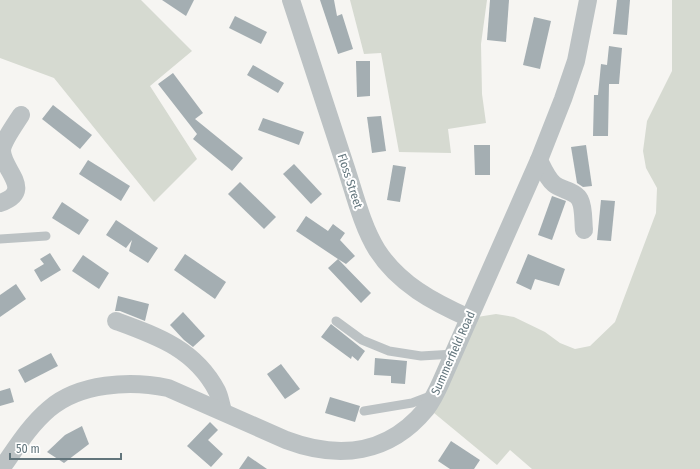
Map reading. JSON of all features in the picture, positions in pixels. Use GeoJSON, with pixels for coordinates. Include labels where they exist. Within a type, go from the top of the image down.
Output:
{"type":"FeatureCollection","features":[{"type":"Feature","properties":{"kind":"street","name":"Floss Street"},"geometry":{"type":"LineString","coordinates":[[291,0],[359,208],[369,235],[377,250],[393,270],[415,289],[442,306],[469,318]]}},
{"type":"Feature","properties":{"kind":"street","name":"Summerfield Road"},"geometry":{"type":"LineString","coordinates":[[1,469],[34,423],[50,408],[74,395],[106,385],[127,383],[149,384],[168,388],[286,440],[304,447],[320,450],[359,450],[381,443],[408,427],[426,408],[434,395],[454,354],[539,160],[576,61],[588,0]]}},
{"type":"Feature","properties":{"kind":"street"},"geometry":{"type":"LineString","coordinates":[[0,203],[9,200],[15,193],[17,183],[3,157],[2,149],[21,115]]}},
{"type":"Feature","properties":{"kind":"street"},"geometry":{"type":"LineString","coordinates":[[539,160],[554,184],[580,198],[582,204],[584,230]]}},
{"type":"Feature","properties":{"kind":"street"},"geometry":{"type":"LineString","coordinates":[[116,321],[164,340],[182,350],[197,362],[207,374],[217,392],[223,411]]}},
{"type":"Feature","properties":{"kind":"lane"},"geometry":{"type":"LineString","coordinates":[[0,239],[46,236]]}},
{"type":"Feature","properties":{"kind":"lane"},"geometry":{"type":"LineString","coordinates":[[336,321],[362,340],[389,351],[421,356],[454,354]]}},
{"type":"Feature","properties":{"kind":"lane"},"geometry":{"type":"LineString","coordinates":[[364,411],[412,403],[434,395]]}},
{"type":"Feature","properties":{"kind":"shaded area"},"geometry":{"type":"Polygon","coordinates":[[[0,0],[141,0],[192,51],[150,86],[197,159],[154,202],[54,78],[0,58],[0,0]]]}},
{"type":"Feature","properties":{"kind":"shaded area"},"geometry":{"type":"Polygon","coordinates":[[[350,0],[487,0],[481,44],[482,94],[486,123],[448,129],[451,153],[399,152],[381,53],[364,54],[350,0]]]}},
{"type":"Feature","properties":{"kind":"shaded area"},"geometry":{"type":"Polygon","coordinates":[[[672,0],[700,0],[700,469],[532,469],[510,450],[497,465],[428,408],[471,318],[496,314],[514,317],[545,332],[560,343],[575,349],[590,346],[615,322],[656,213],[657,188],[646,168],[643,151],[647,121],[672,71],[672,0]]]}},
{"type":"Feature","properties":{"kind":"building"},"geometry":{"type":"Polygon","coordinates":[[[162,0],[194,0],[186,16],[162,0]]]}},
{"type":"Feature","properties":{"kind":"building"},"geometry":{"type":"Polygon","coordinates":[[[320,0],[334,0],[337,16],[342,14],[353,49],[338,54],[320,0]]]}},
{"type":"Feature","properties":{"kind":"building"},"geometry":{"type":"Polygon","coordinates":[[[490,0],[509,0],[506,42],[487,40],[490,0]]]}},
{"type":"Feature","properties":{"kind":"building"},"geometry":{"type":"Polygon","coordinates":[[[617,0],[630,0],[627,35],[613,34],[617,0]]]}},
{"type":"Feature","properties":{"kind":"building"},"geometry":{"type":"Polygon","coordinates":[[[235,16],[267,32],[261,44],[229,28],[235,16]]]}},
{"type":"Feature","properties":{"kind":"building"},"geometry":{"type":"Polygon","coordinates":[[[534,17],[551,21],[540,69],[523,65],[534,17]]]}},
{"type":"Feature","properties":{"kind":"building"},"geometry":{"type":"Polygon","coordinates":[[[609,46],[622,48],[619,84],[609,84],[608,136],[593,136],[594,95],[598,95],[601,64],[607,65],[609,46]]]}},
{"type":"Feature","properties":{"kind":"building"},"geometry":{"type":"Polygon","coordinates":[[[356,61],[370,61],[370,96],[357,97],[356,61]]]}},
{"type":"Feature","properties":{"kind":"building"},"geometry":{"type":"Polygon","coordinates":[[[253,65],[284,83],[278,93],[247,75],[253,65]]]}},
{"type":"Feature","properties":{"kind":"building"},"geometry":{"type":"Polygon","coordinates":[[[173,73],[203,113],[195,119],[243,158],[232,171],[193,139],[197,134],[158,84],[173,73]]]}},
{"type":"Feature","properties":{"kind":"building"},"geometry":{"type":"Polygon","coordinates":[[[53,105],[92,135],[80,149],[42,119],[53,105]]]}},
{"type":"Feature","properties":{"kind":"building"},"geometry":{"type":"Polygon","coordinates":[[[381,116],[386,151],[372,153],[367,117],[381,116]]]}},
{"type":"Feature","properties":{"kind":"building"},"geometry":{"type":"Polygon","coordinates":[[[263,118],[304,132],[299,145],[258,130],[263,118]]]}},
{"type":"Feature","properties":{"kind":"building"},"geometry":{"type":"Polygon","coordinates":[[[474,145],[490,145],[490,175],[475,175],[474,145]]]}},
{"type":"Feature","properties":{"kind":"building"},"geometry":{"type":"Polygon","coordinates":[[[586,145],[592,186],[583,187],[577,183],[571,147],[586,145]]]}},
{"type":"Feature","properties":{"kind":"building"},"geometry":{"type":"Polygon","coordinates":[[[88,160],[130,186],[121,201],[79,174],[88,160]]]}},
{"type":"Feature","properties":{"kind":"building"},"geometry":{"type":"Polygon","coordinates":[[[294,164],[322,194],[311,204],[283,174],[294,164]]]}},
{"type":"Feature","properties":{"kind":"building"},"geometry":{"type":"Polygon","coordinates":[[[393,165],[406,167],[400,202],[387,200],[393,165]]]}},
{"type":"Feature","properties":{"kind":"building"},"geometry":{"type":"Polygon","coordinates":[[[240,182],[276,217],[264,229],[228,194],[240,182]]]}},
{"type":"Feature","properties":{"kind":"building"},"geometry":{"type":"Polygon","coordinates":[[[552,196],[566,201],[552,240],[538,235],[552,196]]]}},
{"type":"Feature","properties":{"kind":"building"},"geometry":{"type":"Polygon","coordinates":[[[601,200],[615,201],[611,241],[597,240],[601,200]]]}},
{"type":"Feature","properties":{"kind":"building"},"geometry":{"type":"Polygon","coordinates":[[[62,202],[89,220],[79,235],[52,218],[62,202]]]}},
{"type":"Feature","properties":{"kind":"building"},"geometry":{"type":"Polygon","coordinates":[[[306,216],[328,231],[333,224],[345,233],[340,240],[355,256],[346,264],[296,231],[306,216]]]}},
{"type":"Feature","properties":{"kind":"building"},"geometry":{"type":"Polygon","coordinates":[[[116,220],[158,248],[148,263],[129,251],[132,240],[126,248],[106,235],[116,220]]]}},
{"type":"Feature","properties":{"kind":"building"},"geometry":{"type":"Polygon","coordinates":[[[50,253],[61,270],[41,282],[34,270],[44,264],[40,259],[50,253]]]}},
{"type":"Feature","properties":{"kind":"building"},"geometry":{"type":"Polygon","coordinates":[[[185,254],[226,282],[215,299],[174,270],[185,254]]]}},
{"type":"Feature","properties":{"kind":"building"},"geometry":{"type":"Polygon","coordinates":[[[528,254],[565,269],[559,286],[535,279],[531,290],[516,283],[528,254]]]}},
{"type":"Feature","properties":{"kind":"building"},"geometry":{"type":"Polygon","coordinates":[[[83,255],[109,273],[99,289],[72,271],[83,255]]]}},
{"type":"Feature","properties":{"kind":"building"},"geometry":{"type":"Polygon","coordinates":[[[338,259],[371,293],[361,303],[328,268],[338,259]]]}},
{"type":"Feature","properties":{"kind":"building"},"geometry":{"type":"Polygon","coordinates":[[[16,284],[26,299],[0,317],[0,295],[16,284]]]}},
{"type":"Feature","properties":{"kind":"building"},"geometry":{"type":"Polygon","coordinates":[[[118,296],[149,304],[145,321],[120,311],[115,311],[118,296]]]}},
{"type":"Feature","properties":{"kind":"building"},"geometry":{"type":"Polygon","coordinates":[[[183,312],[205,336],[193,347],[170,325],[183,312]]]}},
{"type":"Feature","properties":{"kind":"building"},"geometry":{"type":"Polygon","coordinates":[[[331,324],[365,351],[358,361],[352,356],[351,359],[321,337],[331,324]]]}},
{"type":"Feature","properties":{"kind":"building"},"geometry":{"type":"Polygon","coordinates":[[[51,353],[58,366],[25,383],[18,370],[51,353]]]}},
{"type":"Feature","properties":{"kind":"building"},"geometry":{"type":"Polygon","coordinates":[[[375,358],[407,361],[405,384],[391,383],[391,376],[374,375],[375,358]]]}},
{"type":"Feature","properties":{"kind":"building"},"geometry":{"type":"Polygon","coordinates":[[[281,364],[300,389],[285,399],[267,374],[281,364]]]}},
{"type":"Feature","properties":{"kind":"building"},"geometry":{"type":"Polygon","coordinates":[[[10,388],[14,402],[0,406],[0,391],[10,388]]]}},
{"type":"Feature","properties":{"kind":"building"},"geometry":{"type":"Polygon","coordinates":[[[330,397],[360,406],[355,422],[325,413],[330,397]]]}},
{"type":"Feature","properties":{"kind":"building"},"geometry":{"type":"Polygon","coordinates":[[[210,422],[218,430],[208,440],[223,454],[211,467],[187,446],[210,422]]]}},
{"type":"Feature","properties":{"kind":"building"},"geometry":{"type":"Polygon","coordinates":[[[82,426],[89,444],[64,463],[47,452],[65,435],[82,426]]]}},
{"type":"Feature","properties":{"kind":"building"},"geometry":{"type":"Polygon","coordinates":[[[451,441],[480,460],[474,469],[450,469],[438,461],[451,441]]]}},
{"type":"Feature","properties":{"kind":"building"},"geometry":{"type":"Polygon","coordinates":[[[248,456],[267,469],[239,469],[248,456]]]}}]}
